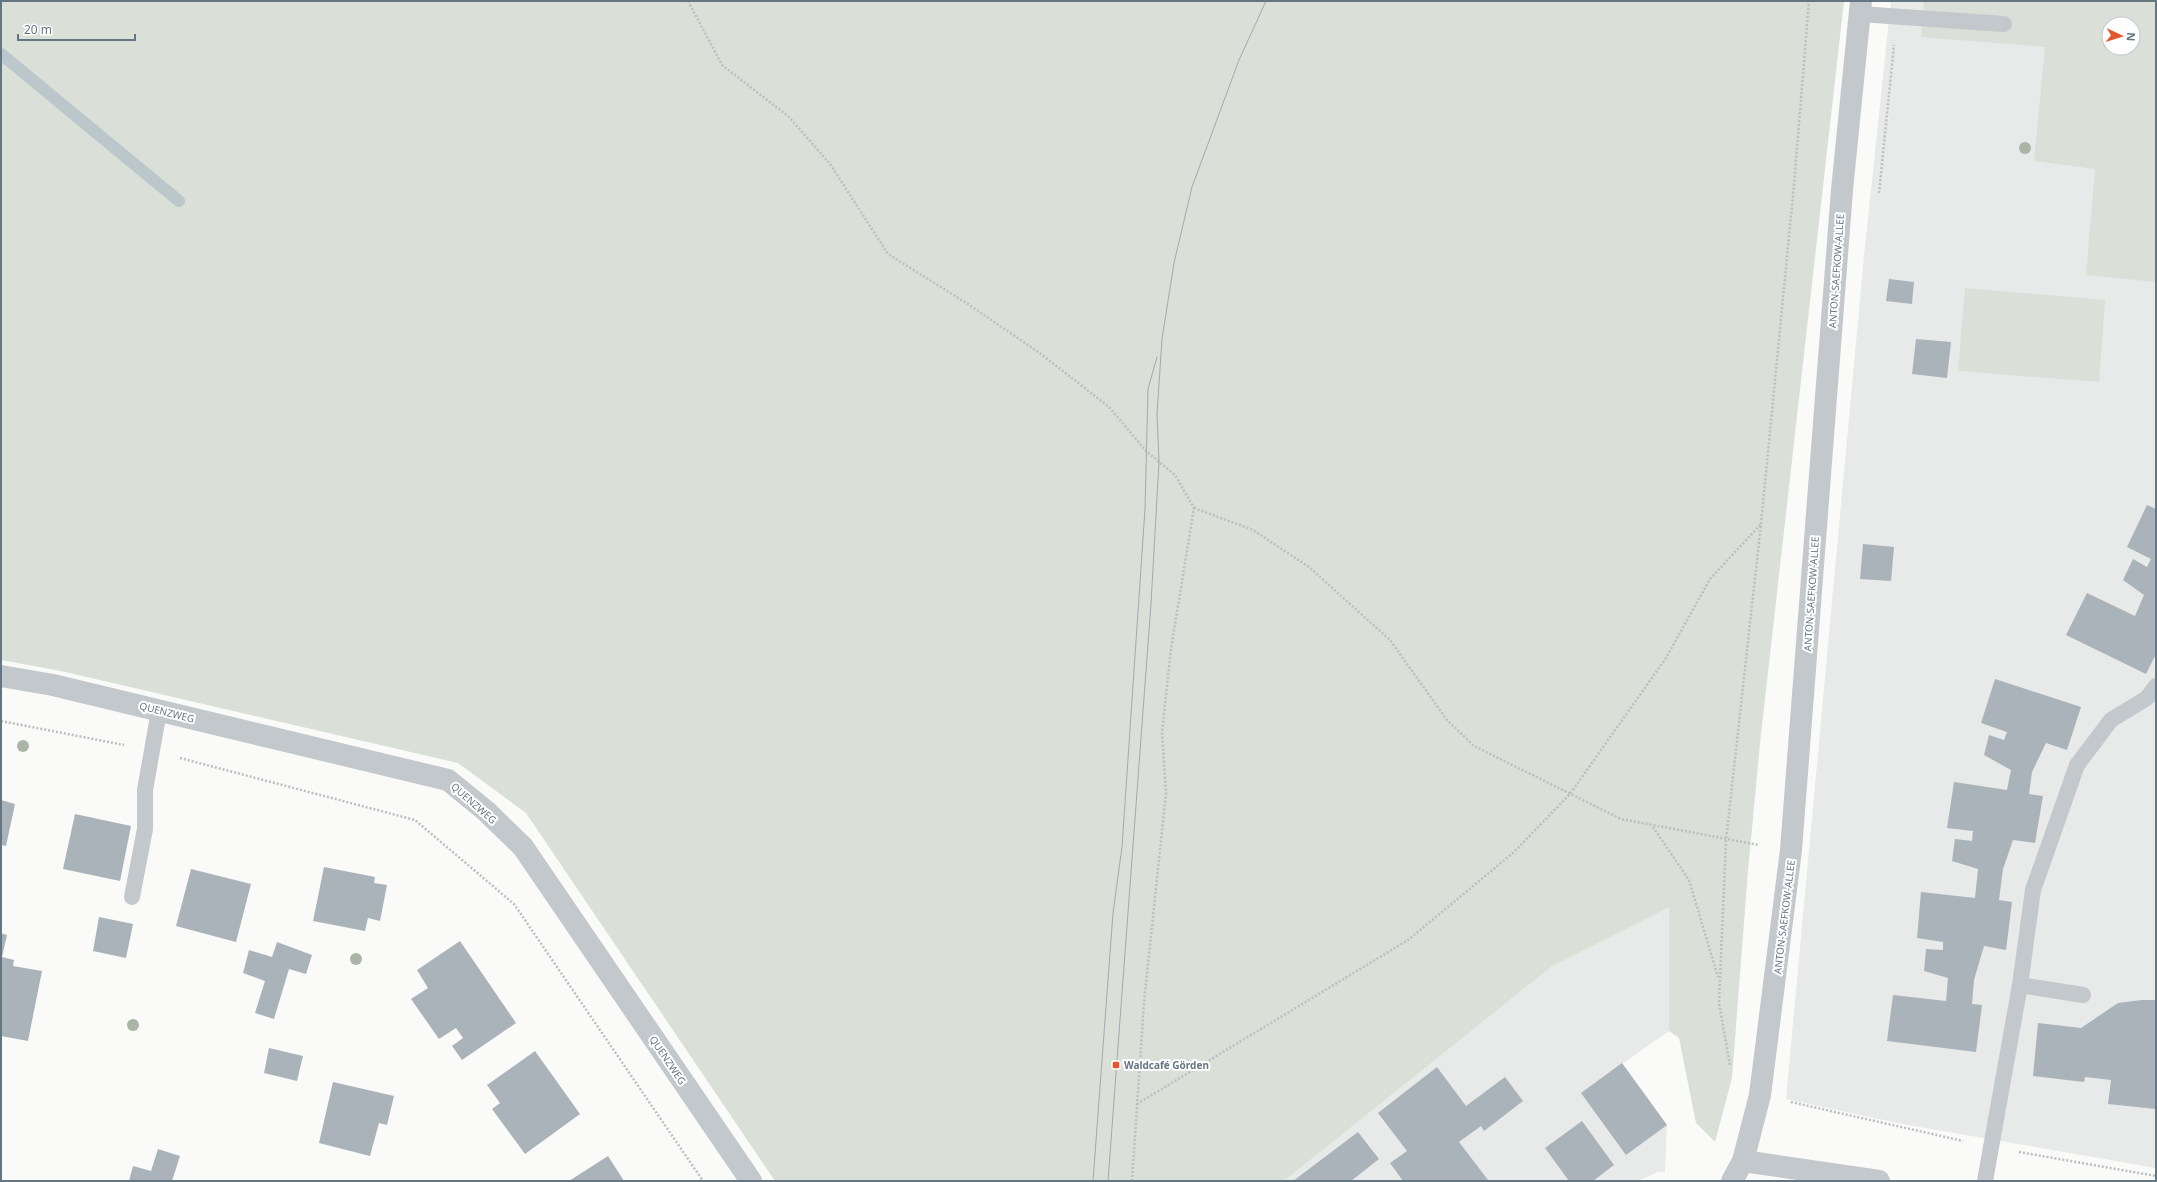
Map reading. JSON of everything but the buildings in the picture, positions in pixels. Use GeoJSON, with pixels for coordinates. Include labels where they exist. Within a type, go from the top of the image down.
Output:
{"type":"FeatureCollection","features":[{"type":"Feature","properties":{"kind":"street","name":"ANTON-SAEFKOW-ALLEE"},"geometry":{"type":"LineString","coordinates":[[1732,1181],[1743,1161],[1760,1096],[1791,850],[1842,190],[1860,7]]}},
{"type":"Feature","properties":{"kind":"street","name":"QUENZWEG"},"geometry":{"type":"LineString","coordinates":[[1,676],[53,685],[448,780],[486,811],[523,847],[750,1181]]}},
{"type":"Feature","properties":{"kind":"street"},"geometry":{"type":"LineString","coordinates":[[1743,1161],[1879,1181]]}},
{"type":"Feature","properties":{"kind":"lane"},"geometry":{"type":"LineString","coordinates":[[1860,7],[1897,17],[2004,24]]}},
{"type":"Feature","properties":{"kind":"lane"},"geometry":{"type":"LineString","coordinates":[[1985,1181],[2020,985],[2033,890],[2077,765],[2111,720],[2147,698],[2156,686]]}},
{"type":"Feature","properties":{"kind":"lane"},"geometry":{"type":"LineString","coordinates":[[132,897],[145,829],[145,790],[159,710]]}},
{"type":"Feature","properties":{"kind":"lane"},"geometry":{"type":"LineString","coordinates":[[2020,985],[2083,995]]}},
{"type":"Feature","properties":{"kind":"path"},"geometry":{"type":"LineString","coordinates":[[688,1],[722,65],[794,123],[830,164],[888,254],[968,304],[1041,354],[1109,407],[1146,451],[1175,475],[1194,508],[1171,649],[1162,732],[1166,793],[1144,1002],[1132,1181]]}},
{"type":"Feature","properties":{"kind":"path"},"geometry":{"type":"LineString","coordinates":[[1730,1068],[1719,1003],[1726,840],[1761,524],[1794,185],[1809,1]]}},
{"type":"Feature","properties":{"kind":"path"},"geometry":{"type":"LineString","coordinates":[[1879,193],[1897,17]]}},
{"type":"Feature","properties":{"kind":"path"},"geometry":{"type":"LineString","coordinates":[[1194,508],[1253,530],[1309,566],[1390,640],[1447,720],[1474,746],[1621,819],[1726,840],[1791,850]]}},
{"type":"Feature","properties":{"kind":"path"},"geometry":{"type":"LineString","coordinates":[[1137,1104],[1408,940],[1513,853],[1570,794],[1666,658],[1710,579],[1761,524]]}},
{"type":"Feature","properties":{"kind":"path"},"geometry":{"type":"LineString","coordinates":[[1,721],[152,750],[415,820],[514,904],[703,1181]]}},
{"type":"Feature","properties":{"kind":"path"},"geometry":{"type":"LineString","coordinates":[[1652,826],[1689,880],[1719,980]]}},
{"type":"Feature","properties":{"kind":"shaded area"},"geometry":{"type":"Polygon","coordinates":[[[1,1],[1844,1],[1760,743],[1748,871],[1732,1078],[1715,1142],[1696,1123],[1679,1038],[1669,1031],[1669,907],[1551,967],[1284,1181],[775,1181],[526,813],[458,763],[61,671],[1,660],[1,1]]]}},
{"type":"Feature","properties":{"kind":"shaded area"},"geometry":{"type":"Polygon","coordinates":[[[1891,1],[2156,1],[2156,1168],[1902,1124],[1786,1099],[1864,256],[1891,1]]]}},
{"type":"Feature","properties":{"kind":"shaded area"},"geometry":{"type":"Polygon","coordinates":[[[1924,1],[2156,1],[2156,282],[2086,275],[2095,169],[2034,161],[2045,47],[1921,37],[1924,1]]]}},
{"type":"Feature","properties":{"kind":"shaded area"},"geometry":{"type":"Polygon","coordinates":[[[1965,288],[2105,300],[2099,382],[1958,371],[1965,288]]]}},
{"type":"Feature","properties":{"kind":"shaded area"},"geometry":{"type":"Polygon","coordinates":[[[1669,906],[1669,1031],[1622,1064],[1667,1125],[1665,1172],[1658,1172],[1638,1181],[1284,1181],[1551,967],[1669,906]]]}},
{"type":"Feature","properties":{"kind":"waterway"},"geometry":{"type":"LineString","coordinates":[[1,54],[179,201]]}},
{"type":"Feature","properties":{"kind":"tram line"},"geometry":{"type":"LineString","coordinates":[[1108,1181],[1151,604],[1159,462],[1157,414],[1162,339],[1174,263],[1192,187],[1239,60],[1266,1]]}},
{"type":"Feature","properties":{"kind":"tram line"},"geometry":{"type":"LineString","coordinates":[[1093,1181],[1113,913],[1122,847],[1145,509],[1148,389],[1157,357]]}},
{"type":"Feature","properties":{"kind":"place","name":"Waldcafé Görden"},"geometry":{"type":"Point","coordinates":[1116,1065]}}]}
